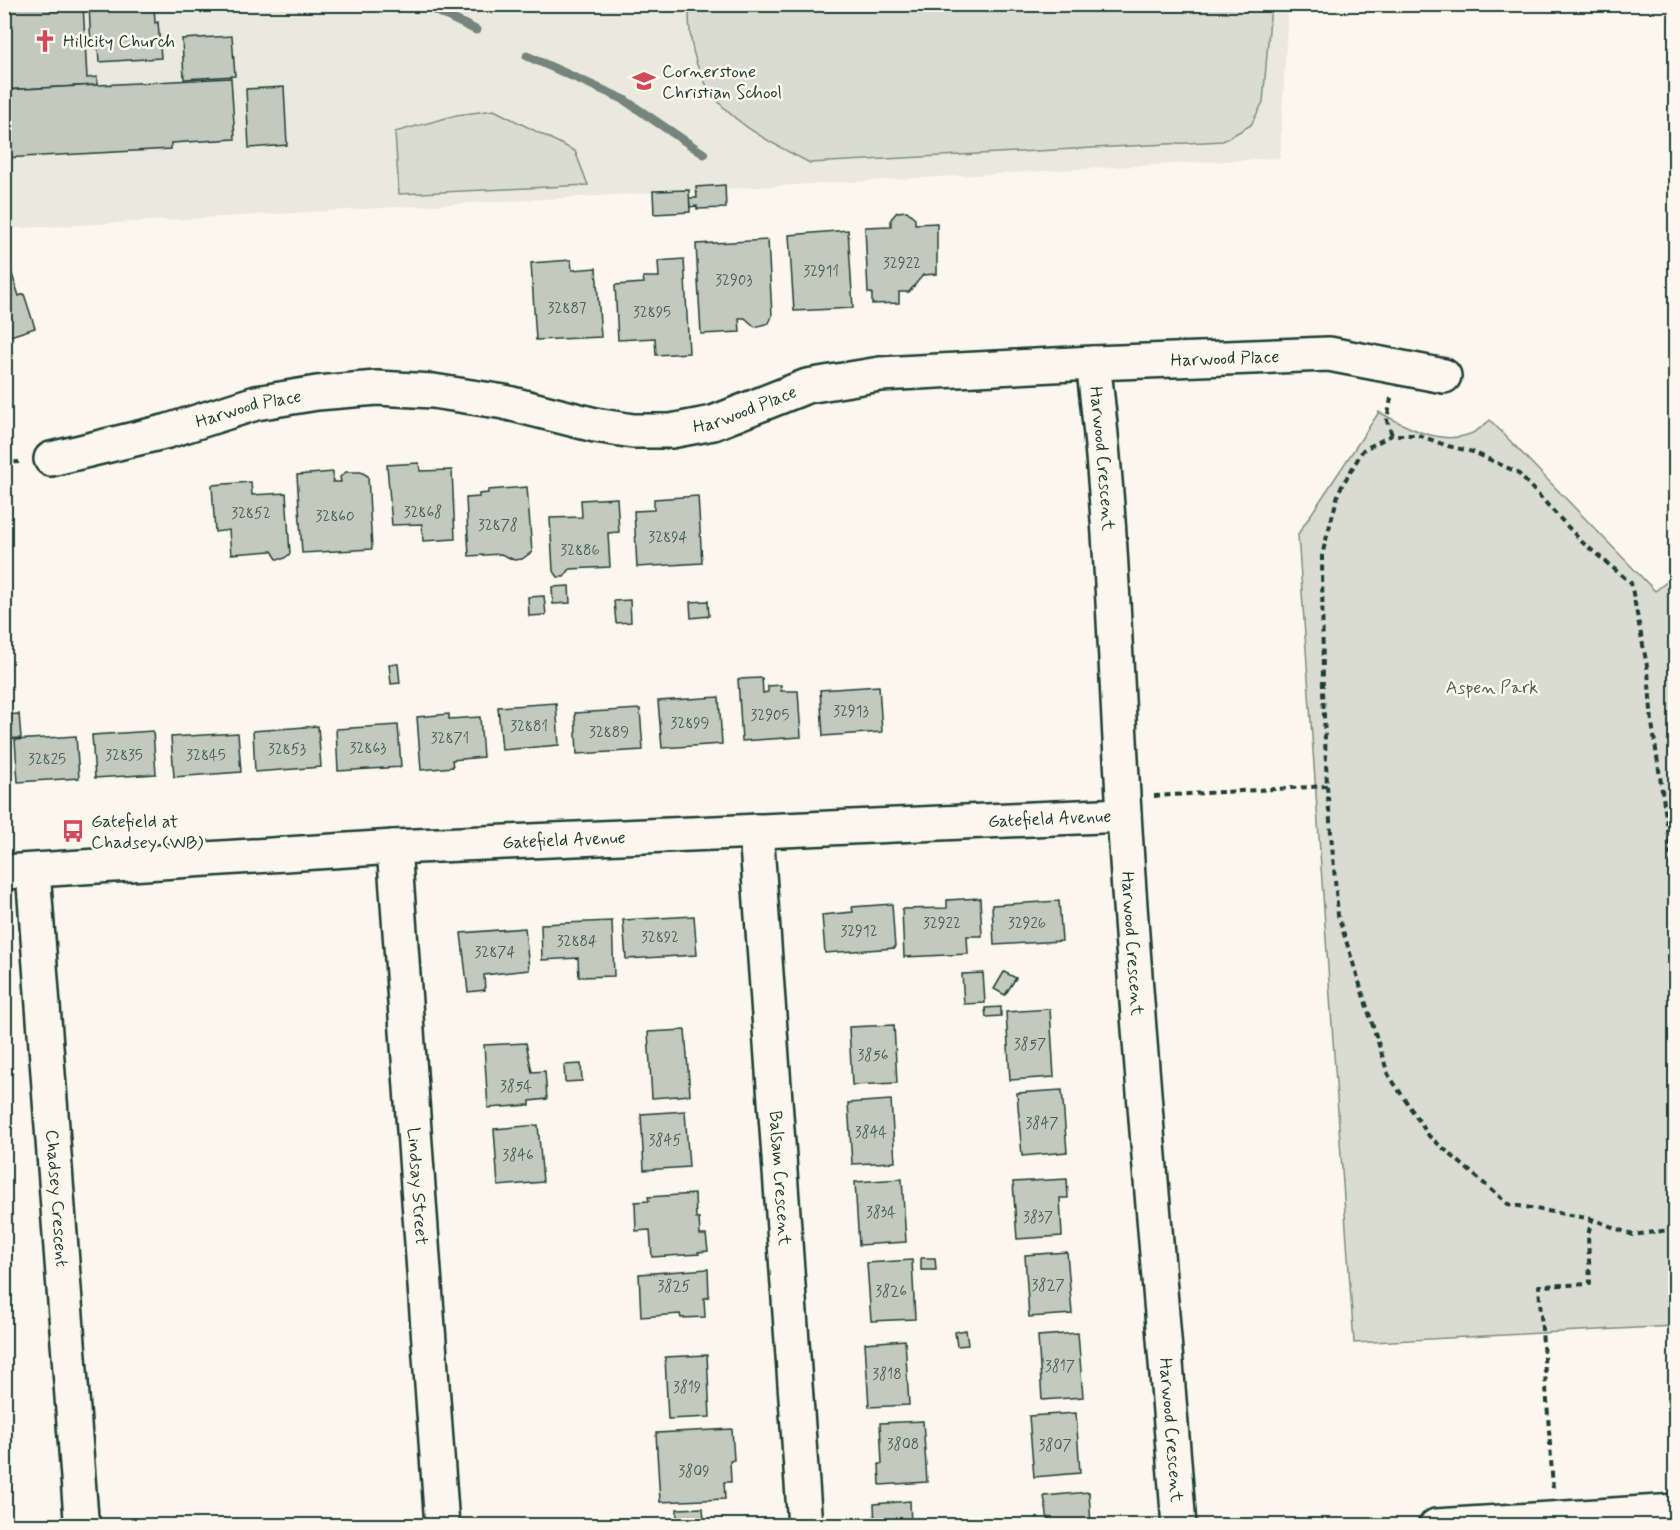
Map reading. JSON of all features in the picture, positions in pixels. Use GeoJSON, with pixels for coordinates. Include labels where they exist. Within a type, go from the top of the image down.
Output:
{"type":"FeatureCollection","features":[{"type":"Feature","properties":{"kind":"street","name":"Harwood Place"},"geometry":{"type":"LineString","coordinates":[[51,459],[168,431],[256,403],[317,393],[377,388],[433,391],[504,402],[595,426],[633,431],[671,431],[713,423],[807,387],[845,378],[1093,363],[1329,354],[1444,376]]}},
{"type":"Feature","properties":{"kind":"street","name":"Harwood Crescent"},"geometry":{"type":"LineString","coordinates":[[1093,363],[1100,415],[1112,574],[1123,806],[1179,1526]]}},
{"type":"Feature","properties":{"kind":"street","name":"Gatefield Avenue"},"geometry":{"type":"LineString","coordinates":[[19,872],[394,847],[756,831],[1123,806]]}},
{"type":"Feature","properties":{"kind":"street","name":"Balsam Crescent"},"geometry":{"type":"LineString","coordinates":[[756,831],[805,1526]]}},
{"type":"Feature","properties":{"kind":"street","name":"Lindsay Street"},"geometry":{"type":"LineString","coordinates":[[394,847],[442,1526]]}},
{"type":"Feature","properties":{"kind":"street","name":"Chadsey Crescent"},"geometry":{"type":"LineString","coordinates":[[19,872],[84,1526]]}},
{"type":"Feature","properties":{"kind":"street"},"geometry":{"type":"LineString","coordinates":[[1436,1526],[1676,1512]]}},
{"type":"Feature","properties":{"kind":"path"},"geometry":{"type":"LineString","coordinates":[[1676,940],[1670,837],[1652,723],[1648,671],[1631,583],[1582,542],[1517,472],[1473,452],[1418,435],[1392,435],[1362,450],[1339,491],[1322,555],[1327,786],[1338,915],[1388,1074],[1429,1136],[1508,1204],[1592,1219],[1633,1234],[1669,1230],[1676,1223]]}},
{"type":"Feature","properties":{"kind":"path"},"geometry":{"type":"LineString","coordinates":[[1123,806],[1327,786]]}},
{"type":"Feature","properties":{"kind":"path"},"geometry":{"type":"LineString","coordinates":[[1550,1521],[1539,1286],[1590,1284],[1588,1235],[1592,1219]]}},
{"type":"Feature","properties":{"kind":"shaded area","name":"Cornerstone Christian School"},"geometry":{"type":"Polygon","coordinates":[[[5,5],[1288,5],[1280,158],[5,229],[5,5]]]}},
{"type":"Feature","properties":{"kind":"green space"},"geometry":{"type":"Polygon","coordinates":[[[689,5],[1271,5],[1263,102],[1251,125],[1223,141],[810,163],[759,135],[738,121],[721,104],[707,85],[697,63],[691,37],[689,5]]]}},
{"type":"Feature","properties":{"kind":"green space"},"geometry":{"type":"Polygon","coordinates":[[[494,110],[575,151],[588,185],[399,194],[395,132],[457,115],[494,110]]]}},
{"type":"Feature","properties":{"kind":"green space","name":"Aspen Park"},"geometry":{"type":"Polygon","coordinates":[[[1379,412],[1423,433],[1446,438],[1473,433],[1490,420],[1655,591],[1672,578],[1676,628],[1675,1326],[1354,1343],[1298,534],[1379,412]]]}},
{"type":"Feature","properties":{"kind":"building","name":"Hillcity Church"},"geometry":{"type":"Polygon","coordinates":[[[4,4],[83,4],[87,78],[97,77],[97,85],[4,90],[4,4]]]}},
{"type":"Feature","properties":{"kind":"building"},"geometry":{"type":"Polygon","coordinates":[[[89,4],[154,4],[161,58],[99,62],[98,47],[91,48],[89,4]]]}},
{"type":"Feature","properties":{"kind":"building"},"geometry":{"type":"Polygon","coordinates":[[[232,36],[235,76],[184,79],[182,39],[232,36]]]}},
{"type":"Feature","properties":{"kind":"building"},"geometry":{"type":"Polygon","coordinates":[[[231,78],[235,139],[171,143],[171,149],[4,158],[4,90],[231,78]]]}},
{"type":"Feature","properties":{"kind":"building"},"geometry":{"type":"Polygon","coordinates":[[[284,87],[287,145],[249,148],[246,89],[284,87]]]}},
{"type":"Feature","properties":{"kind":"building"},"geometry":{"type":"Polygon","coordinates":[[[725,185],[726,208],[697,209],[697,206],[690,207],[689,198],[697,198],[696,187],[725,185]]]}},
{"type":"Feature","properties":{"kind":"building"},"geometry":{"type":"Polygon","coordinates":[[[689,190],[690,212],[654,214],[653,191],[689,190]]]}},
{"type":"Feature","properties":{"kind":"building"},"geometry":{"type":"Polygon","coordinates":[[[907,211],[915,218],[915,224],[937,223],[937,274],[923,275],[909,292],[899,292],[899,303],[872,304],[872,293],[868,293],[865,227],[891,226],[891,219],[897,212],[907,211]]]}},
{"type":"Feature","properties":{"kind":"building"},"geometry":{"type":"Polygon","coordinates":[[[848,230],[853,308],[794,311],[789,235],[848,230]]]}},
{"type":"Feature","properties":{"kind":"building"},"geometry":{"type":"Polygon","coordinates":[[[768,240],[772,316],[769,323],[755,327],[745,318],[739,318],[740,332],[701,334],[696,244],[768,240]]]}},
{"type":"Feature","properties":{"kind":"building"},"geometry":{"type":"Polygon","coordinates":[[[684,259],[689,353],[656,355],[655,338],[618,340],[615,285],[644,283],[643,277],[659,277],[658,261],[684,259]]]}},
{"type":"Feature","properties":{"kind":"building"},"geometry":{"type":"Polygon","coordinates":[[[571,260],[572,270],[596,268],[601,337],[536,340],[531,263],[571,260]]]}},
{"type":"Feature","properties":{"kind":"building"},"geometry":{"type":"Polygon","coordinates":[[[11,271],[19,296],[24,294],[35,328],[4,338],[4,273],[11,271]]]}},
{"type":"Feature","properties":{"kind":"building"},"geometry":{"type":"Polygon","coordinates":[[[419,463],[420,471],[452,470],[455,539],[423,541],[422,524],[392,525],[387,465],[419,463]]]}},
{"type":"Feature","properties":{"kind":"building"},"geometry":{"type":"Polygon","coordinates":[[[333,472],[333,482],[341,482],[340,477],[346,472],[361,472],[368,476],[372,549],[302,553],[297,475],[333,472]]]}},
{"type":"Feature","properties":{"kind":"building"},"geometry":{"type":"Polygon","coordinates":[[[251,482],[252,495],[286,493],[290,554],[283,559],[277,559],[272,551],[231,554],[229,530],[215,532],[212,485],[251,482]]]}},
{"type":"Feature","properties":{"kind":"building"},"geometry":{"type":"Polygon","coordinates":[[[527,487],[532,552],[522,559],[514,560],[501,554],[469,556],[466,498],[479,497],[479,494],[488,493],[488,490],[527,487]]]}},
{"type":"Feature","properties":{"kind":"building"},"geometry":{"type":"Polygon","coordinates":[[[698,496],[702,563],[637,567],[634,511],[654,510],[654,499],[698,496]]]}},
{"type":"Feature","properties":{"kind":"building"},"geometry":{"type":"Polygon","coordinates":[[[617,498],[619,532],[608,533],[610,567],[570,569],[564,577],[558,577],[553,570],[550,518],[582,517],[581,500],[617,498]]]}},
{"type":"Feature","properties":{"kind":"building"},"geometry":{"type":"Polygon","coordinates":[[[569,586],[570,603],[553,604],[552,587],[569,586]]]}},
{"type":"Feature","properties":{"kind":"building"},"geometry":{"type":"Polygon","coordinates":[[[544,596],[546,615],[529,616],[528,597],[544,596]]]}},
{"type":"Feature","properties":{"kind":"building"},"geometry":{"type":"Polygon","coordinates":[[[630,600],[631,622],[616,623],[614,601],[630,600]]]}},
{"type":"Feature","properties":{"kind":"building"},"geometry":{"type":"Polygon","coordinates":[[[708,601],[709,616],[691,618],[690,602],[708,601]]]}},
{"type":"Feature","properties":{"kind":"building"},"geometry":{"type":"Polygon","coordinates":[[[389,664],[398,664],[400,683],[391,684],[389,664]]]}},
{"type":"Feature","properties":{"kind":"building"},"geometry":{"type":"Polygon","coordinates":[[[762,678],[763,693],[768,692],[768,686],[781,685],[781,691],[798,691],[801,737],[742,741],[738,679],[762,678]]]}},
{"type":"Feature","properties":{"kind":"building"},"geometry":{"type":"Polygon","coordinates":[[[879,686],[882,732],[823,736],[820,690],[879,686]]]}},
{"type":"Feature","properties":{"kind":"building"},"geometry":{"type":"Polygon","coordinates":[[[719,697],[722,744],[662,748],[658,701],[719,697]]]}},
{"type":"Feature","properties":{"kind":"building"},"geometry":{"type":"Polygon","coordinates":[[[556,703],[559,745],[502,750],[498,707],[556,703]]]}},
{"type":"Feature","properties":{"kind":"building"},"geometry":{"type":"Polygon","coordinates":[[[640,709],[643,750],[577,754],[575,713],[640,709]]]}},
{"type":"Feature","properties":{"kind":"building"},"geometry":{"type":"Polygon","coordinates":[[[19,714],[21,738],[5,739],[4,715],[19,714]]]}},
{"type":"Feature","properties":{"kind":"building"},"geometry":{"type":"Polygon","coordinates":[[[449,714],[449,719],[480,717],[483,757],[452,760],[453,767],[421,770],[417,717],[449,714]]]}},
{"type":"Feature","properties":{"kind":"building"},"geometry":{"type":"Polygon","coordinates":[[[398,725],[401,767],[338,771],[336,729],[398,725]]]}},
{"type":"Feature","properties":{"kind":"building"},"geometry":{"type":"Polygon","coordinates":[[[318,726],[321,767],[255,772],[253,731],[318,726]]]}},
{"type":"Feature","properties":{"kind":"building"},"geometry":{"type":"Polygon","coordinates":[[[153,731],[156,774],[95,778],[92,735],[153,731]]]}},
{"type":"Feature","properties":{"kind":"building"},"geometry":{"type":"Polygon","coordinates":[[[238,733],[241,772],[174,777],[171,737],[238,733]]]}},
{"type":"Feature","properties":{"kind":"building"},"geometry":{"type":"Polygon","coordinates":[[[76,736],[79,778],[18,782],[15,740],[76,736]]]}},
{"type":"Feature","properties":{"kind":"building"},"geometry":{"type":"Polygon","coordinates":[[[980,898],[982,936],[967,936],[968,954],[904,957],[902,909],[947,908],[947,900],[980,898]]]}},
{"type":"Feature","properties":{"kind":"building"},"geometry":{"type":"Polygon","coordinates":[[[1059,901],[1062,941],[994,945],[992,905],[1059,901]]]}},
{"type":"Feature","properties":{"kind":"building"},"geometry":{"type":"Polygon","coordinates":[[[892,904],[895,948],[825,953],[822,915],[853,912],[852,907],[892,904]]]}},
{"type":"Feature","properties":{"kind":"building"},"geometry":{"type":"Polygon","coordinates":[[[694,916],[697,955],[626,959],[623,920],[694,916]]]}},
{"type":"Feature","properties":{"kind":"building"},"geometry":{"type":"Polygon","coordinates":[[[612,921],[614,976],[579,977],[578,958],[542,960],[541,924],[612,921]]]}},
{"type":"Feature","properties":{"kind":"building"},"geometry":{"type":"Polygon","coordinates":[[[525,928],[529,970],[484,975],[485,990],[468,992],[461,933],[525,928]]]}},
{"type":"Feature","properties":{"kind":"building"},"geometry":{"type":"Polygon","coordinates":[[[1004,972],[1016,978],[1005,995],[994,989],[1004,972]]]}},
{"type":"Feature","properties":{"kind":"building"},"geometry":{"type":"Polygon","coordinates":[[[983,973],[985,1003],[964,1004],[962,974],[983,973]]]}},
{"type":"Feature","properties":{"kind":"building"},"geometry":{"type":"Polygon","coordinates":[[[1001,1007],[1001,1016],[986,1017],[985,1008],[1001,1007]]]}},
{"type":"Feature","properties":{"kind":"building"},"geometry":{"type":"Polygon","coordinates":[[[1050,1009],[1054,1077],[1010,1080],[1006,1012],[1050,1009]]]}},
{"type":"Feature","properties":{"kind":"building"},"geometry":{"type":"Polygon","coordinates":[[[894,1025],[897,1083],[852,1085],[849,1027],[894,1025]]]}},
{"type":"Feature","properties":{"kind":"building"},"geometry":{"type":"Polygon","coordinates":[[[685,1030],[690,1095],[652,1098],[648,1032],[685,1030]]]}},
{"type":"Feature","properties":{"kind":"building"},"geometry":{"type":"Polygon","coordinates":[[[526,1043],[532,1072],[545,1071],[547,1099],[530,1101],[530,1105],[488,1108],[484,1045],[526,1043]]]}},
{"type":"Feature","properties":{"kind":"building"},"geometry":{"type":"Polygon","coordinates":[[[581,1064],[582,1081],[565,1082],[564,1065],[581,1064]]]}},
{"type":"Feature","properties":{"kind":"building"},"geometry":{"type":"Polygon","coordinates":[[[1062,1090],[1067,1152],[1022,1156],[1017,1093],[1062,1090]]]}},
{"type":"Feature","properties":{"kind":"building"},"geometry":{"type":"Polygon","coordinates":[[[891,1100],[895,1162],[852,1164],[848,1103],[891,1100]]]}},
{"type":"Feature","properties":{"kind":"building"},"geometry":{"type":"Polygon","coordinates":[[[685,1111],[689,1167],[644,1170],[641,1114],[685,1111]]]}},
{"type":"Feature","properties":{"kind":"building"},"geometry":{"type":"Polygon","coordinates":[[[538,1125],[543,1182],[498,1186],[494,1129],[538,1125]]]}},
{"type":"Feature","properties":{"kind":"building"},"geometry":{"type":"Polygon","coordinates":[[[902,1179],[906,1242],[859,1245],[855,1182],[902,1179]]]}},
{"type":"Feature","properties":{"kind":"building"},"geometry":{"type":"Polygon","coordinates":[[[1067,1179],[1068,1198],[1060,1198],[1062,1236],[1017,1239],[1013,1182],[1067,1179]]]}},
{"type":"Feature","properties":{"kind":"building"},"geometry":{"type":"Polygon","coordinates":[[[695,1194],[696,1219],[699,1218],[700,1235],[706,1235],[708,1251],[698,1252],[699,1254],[652,1257],[650,1230],[636,1231],[635,1202],[649,1201],[648,1197],[695,1194]]]}},
{"type":"Feature","properties":{"kind":"building"},"geometry":{"type":"Polygon","coordinates":[[[1067,1252],[1072,1314],[1029,1317],[1025,1255],[1067,1252]]]}},
{"type":"Feature","properties":{"kind":"building"},"geometry":{"type":"Polygon","coordinates":[[[921,1258],[935,1258],[936,1270],[921,1270],[921,1258]]]}},
{"type":"Feature","properties":{"kind":"building"},"geometry":{"type":"Polygon","coordinates":[[[912,1260],[915,1319],[871,1321],[867,1263],[912,1260]]]}},
{"type":"Feature","properties":{"kind":"building"},"geometry":{"type":"Polygon","coordinates":[[[708,1269],[709,1297],[704,1298],[705,1317],[681,1318],[680,1314],[641,1317],[639,1274],[708,1269]]]}},
{"type":"Feature","properties":{"kind":"building"},"geometry":{"type":"Polygon","coordinates":[[[966,1330],[968,1345],[957,1346],[955,1332],[966,1330]]]}},
{"type":"Feature","properties":{"kind":"building"},"geometry":{"type":"Polygon","coordinates":[[[1078,1333],[1083,1397],[1042,1400],[1038,1336],[1078,1333]]]}},
{"type":"Feature","properties":{"kind":"building"},"geometry":{"type":"Polygon","coordinates":[[[905,1340],[909,1405],[869,1407],[865,1343],[905,1340]]]}},
{"type":"Feature","properties":{"kind":"building"},"geometry":{"type":"Polygon","coordinates":[[[707,1355],[710,1417],[668,1419],[665,1357],[707,1355]]]}},
{"type":"Feature","properties":{"kind":"building"},"geometry":{"type":"Polygon","coordinates":[[[1076,1413],[1080,1473],[1034,1477],[1029,1416],[1076,1413]]]}},
{"type":"Feature","properties":{"kind":"building"},"geometry":{"type":"Polygon","coordinates":[[[923,1421],[927,1482],[880,1485],[879,1464],[882,1464],[880,1423],[923,1421]]]}},
{"type":"Feature","properties":{"kind":"building"},"geometry":{"type":"Polygon","coordinates":[[[732,1429],[734,1460],[730,1461],[731,1482],[724,1482],[725,1499],[660,1502],[656,1433],[732,1429]]]}},
{"type":"Feature","properties":{"kind":"building"},"geometry":{"type":"Polygon","coordinates":[[[1089,1492],[1091,1526],[1049,1526],[1044,1496],[1089,1492]]]}},
{"type":"Feature","properties":{"kind":"building"},"geometry":{"type":"Polygon","coordinates":[[[910,1501],[911,1526],[875,1526],[874,1504],[910,1501]]]}},
{"type":"Feature","properties":{"kind":"building"},"geometry":{"type":"Polygon","coordinates":[[[703,1508],[704,1520],[677,1521],[677,1509],[703,1508]]]}},
{"type":"Feature","properties":{"kind":"waterway"},"geometry":{"type":"LineString","coordinates":[[422,4],[476,30]]}},
{"type":"Feature","properties":{"kind":"waterway"},"geometry":{"type":"LineString","coordinates":[[527,56],[623,99],[704,154]]}},
{"type":"Feature","properties":{"kind":"place","name":"Hillcity Church"},"geometry":{"type":"Point","coordinates":[45,41]}},
{"type":"Feature","properties":{"kind":"place","name":"Cornerstone Christian School"},"geometry":{"type":"Point","coordinates":[644,81]}},
{"type":"Feature","properties":{"kind":"place","name":"Gatefield at Chadsey (WB)"},"geometry":{"type":"Point","coordinates":[73,831]}}]}
